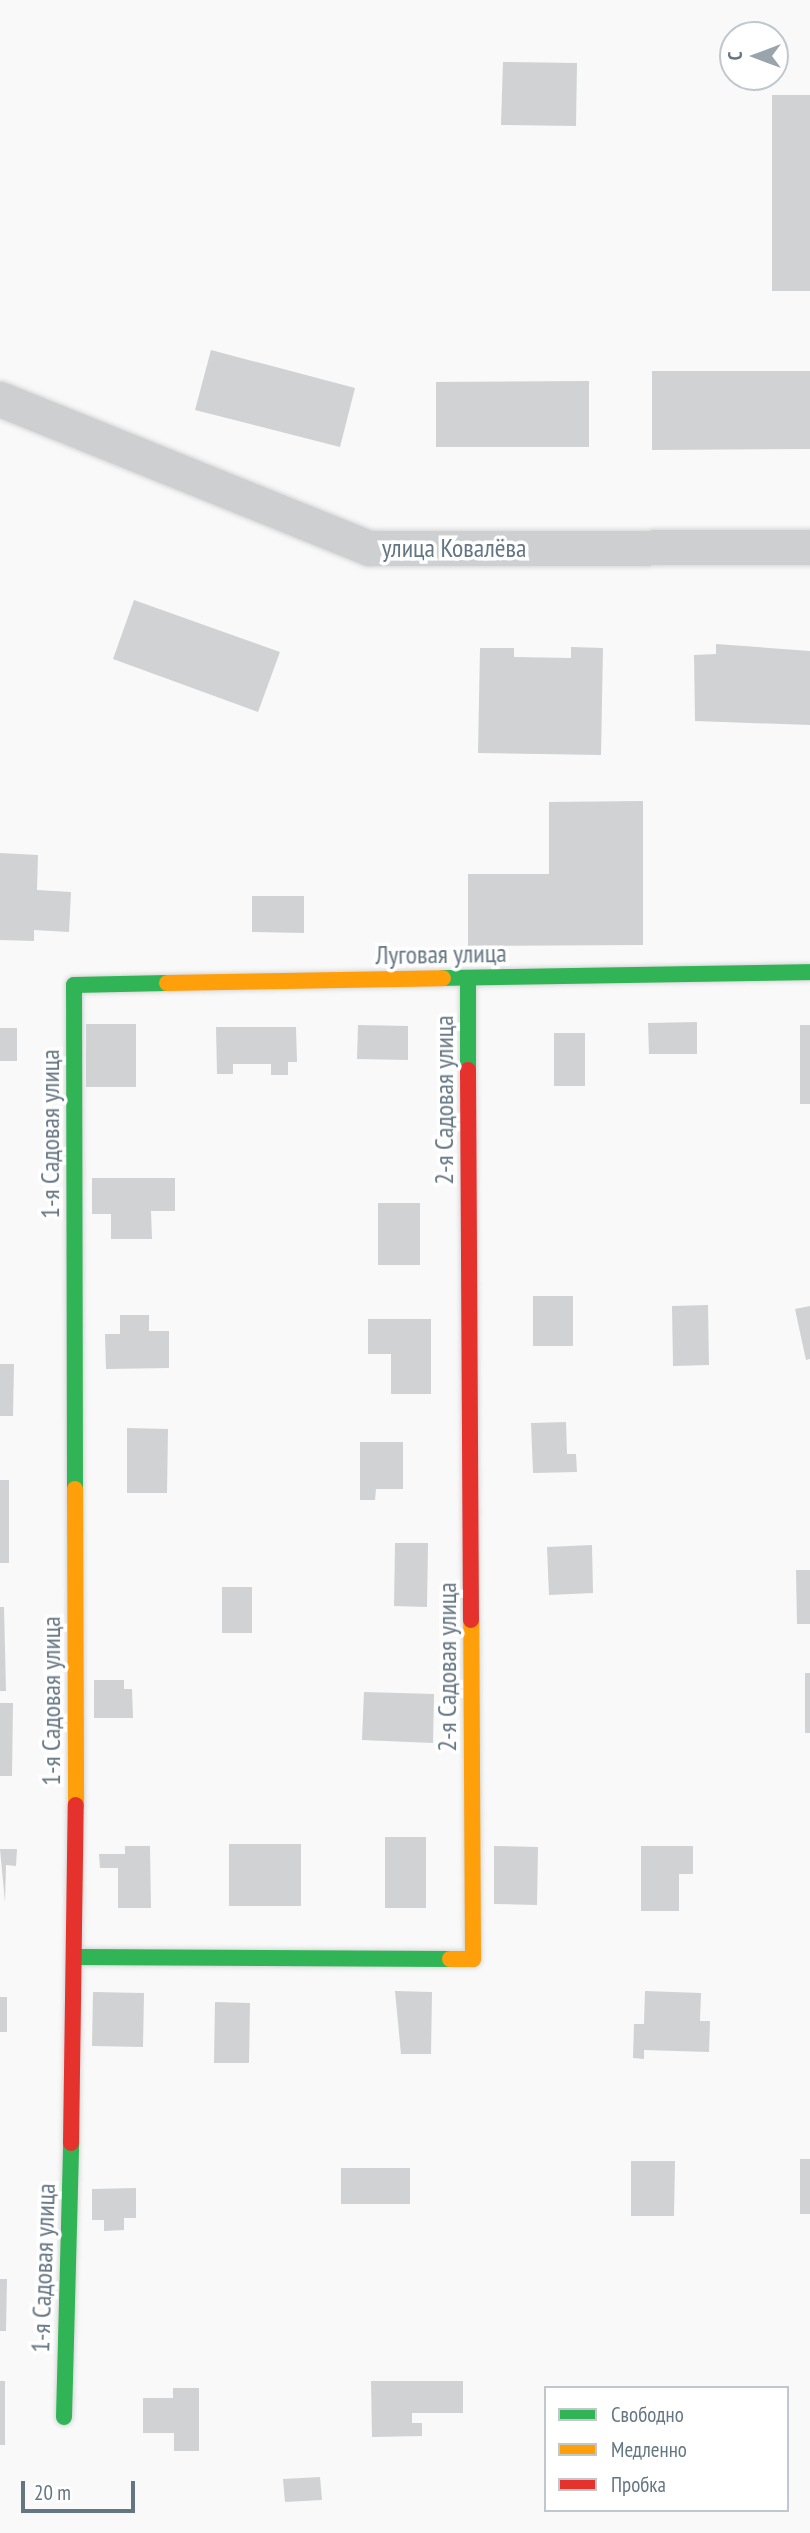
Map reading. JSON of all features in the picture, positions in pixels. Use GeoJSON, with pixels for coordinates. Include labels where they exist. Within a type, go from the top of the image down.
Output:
{"type":"FeatureCollection","features":[{"type":"Feature","properties":{"kind":"street","name":"улица Ковалёва"},"geometry":{"type":"LineString","coordinates":[[2,406],[369,548],[810,547]]}},
{"type":"Feature","properties":{"kind":"street","name":"Луговая улица"},"geometry":{"type":"LineString","coordinates":[[74,985],[810,972]]}},
{"type":"Feature","properties":{"kind":"street","name":"2-я Садовая улица"},"geometry":{"type":"LineString","coordinates":[[76,1957],[473,1959],[468,978]]}},
{"type":"Feature","properties":{"kind":"street","name":"1-я Садовая улица"},"geometry":{"type":"LineString","coordinates":[[64,2417],[76,1957],[74,985]]}},
{"type":"Feature","properties":{"kind":"building"},"geometry":{"type":"Polygon","coordinates":[[[503,62],[577,63],[576,126],[501,125],[503,62]]]}},
{"type":"Feature","properties":{"kind":"building"},"geometry":{"type":"Polygon","coordinates":[[[772,95],[810,95],[810,291],[772,291],[772,95]]]}},
{"type":"Feature","properties":{"kind":"building"},"geometry":{"type":"Polygon","coordinates":[[[211,350],[355,388],[340,447],[195,410],[211,350]]]}},
{"type":"Feature","properties":{"kind":"building"},"geometry":{"type":"Polygon","coordinates":[[[652,371],[810,371],[810,449],[652,450],[652,371]]]}},
{"type":"Feature","properties":{"kind":"building"},"geometry":{"type":"Polygon","coordinates":[[[589,381],[589,447],[436,447],[436,382],[589,381]]]}},
{"type":"Feature","properties":{"kind":"building"},"geometry":{"type":"Polygon","coordinates":[[[134,600],[280,652],[258,712],[113,659],[134,600]]]}},
{"type":"Feature","properties":{"kind":"building"},"geometry":{"type":"Polygon","coordinates":[[[716,644],[810,651],[810,725],[695,721],[694,655],[716,654],[716,644]]]}},
{"type":"Feature","properties":{"kind":"building"},"geometry":{"type":"Polygon","coordinates":[[[571,647],[603,648],[601,755],[478,753],[480,648],[514,648],[514,657],[571,658],[571,647]]]}},
{"type":"Feature","properties":{"kind":"building"},"geometry":{"type":"Polygon","coordinates":[[[643,801],[643,945],[468,946],[468,874],[549,874],[549,802],[643,801]]]}},
{"type":"Feature","properties":{"kind":"building"},"geometry":{"type":"Polygon","coordinates":[[[0,853],[38,855],[37,890],[71,892],[69,932],[34,930],[34,941],[0,940],[0,853]]]}},
{"type":"Feature","properties":{"kind":"building"},"geometry":{"type":"Polygon","coordinates":[[[252,896],[304,896],[304,933],[252,932],[252,896]]]}},
{"type":"Feature","properties":{"kind":"building"},"geometry":{"type":"Polygon","coordinates":[[[697,1022],[697,1054],[649,1054],[648,1023],[697,1022]]]}},
{"type":"Feature","properties":{"kind":"building"},"geometry":{"type":"Polygon","coordinates":[[[86,1024],[136,1024],[136,1087],[86,1087],[86,1024]]]}},
{"type":"Feature","properties":{"kind":"building"},"geometry":{"type":"Polygon","coordinates":[[[358,1025],[408,1026],[408,1060],[357,1059],[358,1025]]]}},
{"type":"Feature","properties":{"kind":"building"},"geometry":{"type":"Polygon","coordinates":[[[800,1025],[810,1025],[810,1104],[800,1104],[800,1025]]]}},
{"type":"Feature","properties":{"kind":"building"},"geometry":{"type":"Polygon","coordinates":[[[216,1027],[296,1027],[297,1062],[288,1062],[288,1075],[271,1075],[271,1064],[233,1064],[233,1074],[217,1074],[216,1027]]]}},
{"type":"Feature","properties":{"kind":"building"},"geometry":{"type":"Polygon","coordinates":[[[0,1028],[17,1028],[17,1061],[0,1061],[0,1028]]]}},
{"type":"Feature","properties":{"kind":"building"},"geometry":{"type":"Polygon","coordinates":[[[554,1033],[585,1033],[585,1086],[554,1086],[554,1033]]]}},
{"type":"Feature","properties":{"kind":"building"},"geometry":{"type":"Polygon","coordinates":[[[92,1178],[175,1178],[175,1211],[151,1211],[152,1239],[111,1239],[111,1214],[92,1214],[92,1178]]]}},
{"type":"Feature","properties":{"kind":"building"},"geometry":{"type":"Polygon","coordinates":[[[378,1203],[420,1203],[420,1265],[378,1265],[378,1203]]]}},
{"type":"Feature","properties":{"kind":"building"},"geometry":{"type":"Polygon","coordinates":[[[533,1296],[573,1296],[573,1346],[533,1346],[533,1296]]]}},
{"type":"Feature","properties":{"kind":"building"},"geometry":{"type":"Polygon","coordinates":[[[708,1305],[709,1365],[673,1366],[672,1306],[708,1305]]]}},
{"type":"Feature","properties":{"kind":"building"},"geometry":{"type":"Polygon","coordinates":[[[810,1306],[810,1359],[806,1360],[795,1309],[810,1306]]]}},
{"type":"Feature","properties":{"kind":"building"},"geometry":{"type":"Polygon","coordinates":[[[120,1315],[149,1315],[149,1331],[169,1331],[169,1368],[106,1369],[105,1334],[120,1334],[120,1315]]]}},
{"type":"Feature","properties":{"kind":"building"},"geometry":{"type":"Polygon","coordinates":[[[368,1319],[431,1319],[431,1394],[391,1394],[391,1354],[368,1354],[368,1319]]]}},
{"type":"Feature","properties":{"kind":"building"},"geometry":{"type":"Polygon","coordinates":[[[0,1364],[14,1364],[13,1416],[0,1416],[0,1364]]]}},
{"type":"Feature","properties":{"kind":"building"},"geometry":{"type":"Polygon","coordinates":[[[566,1422],[567,1454],[576,1454],[577,1472],[533,1473],[531,1423],[566,1422]]]}},
{"type":"Feature","properties":{"kind":"building"},"geometry":{"type":"Polygon","coordinates":[[[127,1428],[168,1429],[167,1493],[127,1493],[127,1428]]]}},
{"type":"Feature","properties":{"kind":"building"},"geometry":{"type":"Polygon","coordinates":[[[360,1442],[403,1442],[403,1489],[376,1489],[375,1500],[360,1500],[360,1442]]]}},
{"type":"Feature","properties":{"kind":"building"},"geometry":{"type":"Polygon","coordinates":[[[0,1480],[9,1480],[9,1563],[0,1563],[0,1480]]]}},
{"type":"Feature","properties":{"kind":"building"},"geometry":{"type":"Polygon","coordinates":[[[395,1543],[428,1543],[427,1607],[394,1606],[395,1543]]]}},
{"type":"Feature","properties":{"kind":"building"},"geometry":{"type":"Polygon","coordinates":[[[592,1545],[593,1593],[549,1595],[547,1547],[592,1545]]]}},
{"type":"Feature","properties":{"kind":"building"},"geometry":{"type":"Polygon","coordinates":[[[796,1570],[810,1570],[810,1624],[797,1624],[796,1570]]]}},
{"type":"Feature","properties":{"kind":"building"},"geometry":{"type":"Polygon","coordinates":[[[222,1587],[252,1587],[252,1633],[222,1633],[222,1587]]]}},
{"type":"Feature","properties":{"kind":"building"},"geometry":{"type":"Polygon","coordinates":[[[0,1607],[4,1607],[6,1691],[0,1691],[0,1607]]]}},
{"type":"Feature","properties":{"kind":"building"},"geometry":{"type":"Polygon","coordinates":[[[805,1673],[810,1673],[810,1733],[805,1733],[805,1673]]]}},
{"type":"Feature","properties":{"kind":"building"},"geometry":{"type":"Polygon","coordinates":[[[94,1680],[124,1680],[124,1689],[132,1689],[133,1718],[94,1718],[94,1680]]]}},
{"type":"Feature","properties":{"kind":"building"},"geometry":{"type":"Polygon","coordinates":[[[364,1692],[434,1694],[433,1743],[362,1740],[364,1692]]]}},
{"type":"Feature","properties":{"kind":"building"},"geometry":{"type":"Polygon","coordinates":[[[0,1703],[13,1703],[12,1776],[0,1776],[0,1703]]]}},
{"type":"Feature","properties":{"kind":"building"},"geometry":{"type":"Polygon","coordinates":[[[385,1837],[426,1837],[426,1908],[385,1908],[385,1837]]]}},
{"type":"Feature","properties":{"kind":"building"},"geometry":{"type":"Polygon","coordinates":[[[229,1844],[301,1844],[301,1906],[229,1906],[229,1844]]]}},
{"type":"Feature","properties":{"kind":"building"},"geometry":{"type":"Polygon","coordinates":[[[125,1846],[150,1846],[151,1908],[118,1908],[118,1868],[100,1868],[99,1854],[125,1854],[125,1846]]]}},
{"type":"Feature","properties":{"kind":"building"},"geometry":{"type":"Polygon","coordinates":[[[494,1846],[538,1847],[537,1905],[494,1904],[494,1846]]]}},
{"type":"Feature","properties":{"kind":"building"},"geometry":{"type":"Polygon","coordinates":[[[641,1846],[693,1846],[693,1874],[679,1874],[679,1911],[641,1911],[641,1846]]]}},
{"type":"Feature","properties":{"kind":"building"},"geometry":{"type":"Polygon","coordinates":[[[0,1849],[17,1849],[16,1866],[6,1865],[5,1903],[0,1849]]]}},
{"type":"Feature","properties":{"kind":"building"},"geometry":{"type":"Polygon","coordinates":[[[395,1991],[432,1992],[431,2054],[401,2054],[395,1991]]]}},
{"type":"Feature","properties":{"kind":"building"},"geometry":{"type":"Polygon","coordinates":[[[645,1991],[701,1993],[700,2021],[710,2021],[709,2052],[644,2050],[644,2059],[633,2058],[634,2024],[644,2024],[645,1991]]]}},
{"type":"Feature","properties":{"kind":"building"},"geometry":{"type":"Polygon","coordinates":[[[93,1992],[144,1993],[143,2047],[92,2046],[93,1992]]]}},
{"type":"Feature","properties":{"kind":"building"},"geometry":{"type":"Polygon","coordinates":[[[0,1997],[7,1997],[7,2032],[0,2032],[0,1997]]]}},
{"type":"Feature","properties":{"kind":"building"},"geometry":{"type":"Polygon","coordinates":[[[215,2002],[250,2003],[249,2063],[214,2063],[215,2002]]]}},
{"type":"Feature","properties":{"kind":"building"},"geometry":{"type":"Polygon","coordinates":[[[800,2159],[810,2159],[810,2214],[800,2214],[800,2159]]]}},
{"type":"Feature","properties":{"kind":"building"},"geometry":{"type":"Polygon","coordinates":[[[631,2161],[675,2161],[674,2216],[631,2216],[631,2161]]]}},
{"type":"Feature","properties":{"kind":"building"},"geometry":{"type":"Polygon","coordinates":[[[341,2168],[410,2168],[410,2204],[341,2204],[341,2168]]]}},
{"type":"Feature","properties":{"kind":"building"},"geometry":{"type":"Polygon","coordinates":[[[136,2188],[136,2218],[124,2218],[124,2230],[104,2231],[104,2220],[92,2220],[92,2189],[136,2188]]]}},
{"type":"Feature","properties":{"kind":"building"},"geometry":{"type":"Polygon","coordinates":[[[0,2279],[7,2279],[6,2331],[0,2331],[0,2279]]]}},
{"type":"Feature","properties":{"kind":"building"},"geometry":{"type":"Polygon","coordinates":[[[0,2381],[5,2381],[5,2445],[0,2445],[0,2381]]]}},
{"type":"Feature","properties":{"kind":"building"},"geometry":{"type":"Polygon","coordinates":[[[371,2381],[463,2381],[463,2413],[412,2413],[412,2423],[422,2423],[422,2436],[372,2437],[371,2381]]]}},
{"type":"Feature","properties":{"kind":"building"},"geometry":{"type":"Polygon","coordinates":[[[173,2388],[199,2388],[199,2451],[174,2451],[174,2433],[143,2433],[143,2398],[173,2398],[173,2388]]]}},
{"type":"Feature","properties":{"kind":"building"},"geometry":{"type":"Polygon","coordinates":[[[320,2477],[322,2500],[285,2502],[283,2479],[320,2477]]]}},
{"type":"Feature","properties":{"kind":"traffic: fast"},"geometry":{"type":"LineString","coordinates":[[443,978],[810,972]]}},
{"type":"Feature","properties":{"kind":"traffic: fast"},"geometry":{"type":"LineString","coordinates":[[468,978],[468,1070]]}},
{"type":"Feature","properties":{"kind":"traffic: fast"},"geometry":{"type":"LineString","coordinates":[[75,1489],[74,985],[167,983]]}},
{"type":"Feature","properties":{"kind":"traffic: fast"},"geometry":{"type":"LineString","coordinates":[[76,1957],[450,1959]]}},
{"type":"Feature","properties":{"kind":"traffic: fast"},"geometry":{"type":"LineString","coordinates":[[64,2417],[71,2143]]}},
{"type":"Feature","properties":{"kind":"traffic: slow"},"geometry":{"type":"LineString","coordinates":[[167,983],[443,978]]}},
{"type":"Feature","properties":{"kind":"traffic: slow"},"geometry":{"type":"LineString","coordinates":[[75,1489],[76,1805]]}},
{"type":"Feature","properties":{"kind":"traffic: slow"},"geometry":{"type":"LineString","coordinates":[[450,1959],[473,1959],[471,1620]]}},
{"type":"Feature","properties":{"kind":"traffic: jam"},"geometry":{"type":"LineString","coordinates":[[468,1070],[471,1620]]}},
{"type":"Feature","properties":{"kind":"traffic: jam"},"geometry":{"type":"LineString","coordinates":[[71,2143],[76,1805]]}}]}
